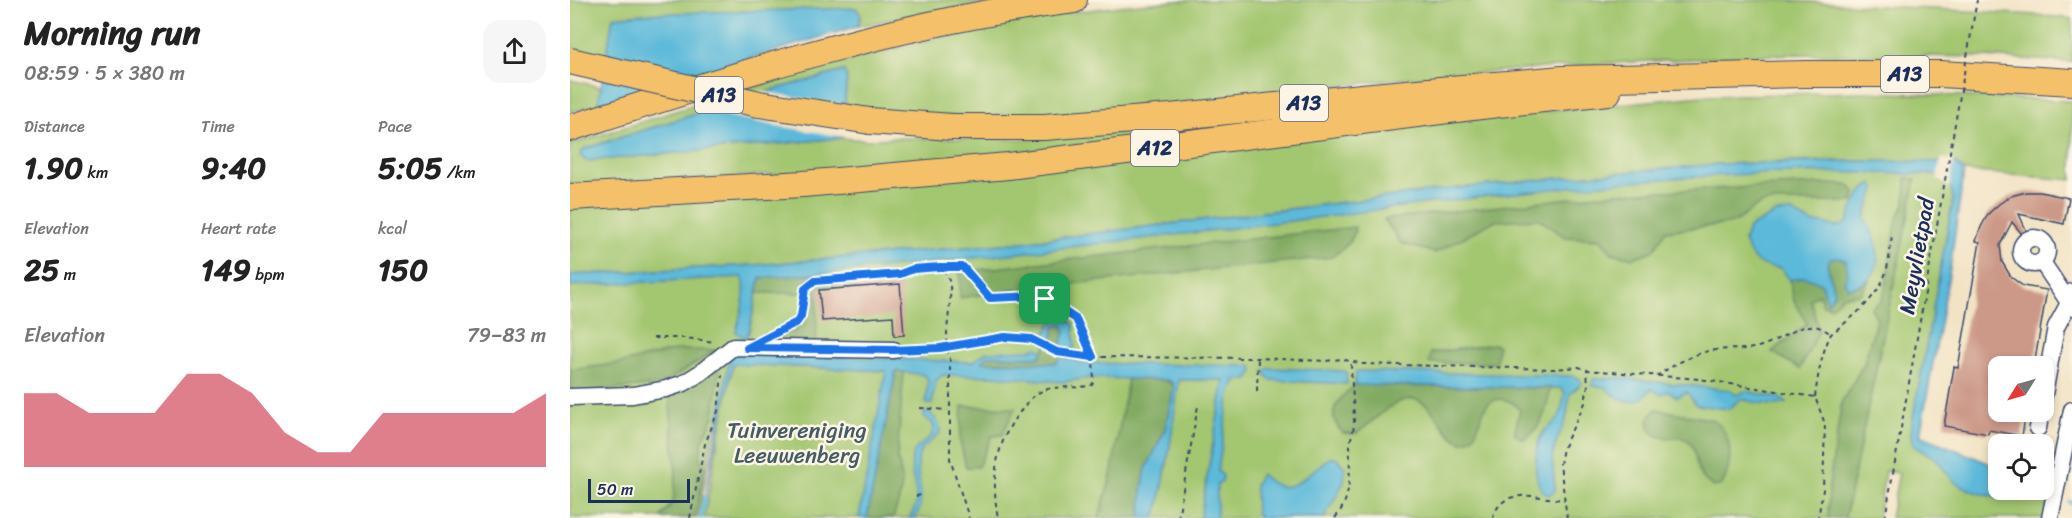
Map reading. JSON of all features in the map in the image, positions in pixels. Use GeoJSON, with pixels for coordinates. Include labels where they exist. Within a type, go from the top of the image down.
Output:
{"type":"FeatureCollection","features":[{"type":"Feature","properties":{"kind":"highway"},"geometry":{"type":"LineString","coordinates":[[570,128],[764,66],[871,38],[1008,8],[1074,0]]}},
{"type":"Feature","properties":{"kind":"highway","name":"A13"},"geometry":{"type":"LineString","coordinates":[[570,61],[759,104],[870,121],[952,127],[1044,127],[1562,79],[1941,74],[2072,82]]}},
{"type":"Feature","properties":{"kind":"highway","name":"A12"},"geometry":{"type":"LineString","coordinates":[[570,197],[803,184],[1008,166],[1738,76]]}},
{"type":"Feature","properties":{"kind":"street"},"geometry":{"type":"LineString","coordinates":[[2042,262],[2071,301],[2056,327],[2051,356]]}},
{"type":"Feature","properties":{"kind":"street"},"geometry":{"type":"LineString","coordinates":[[570,397],[633,395],[666,389],[700,373],[733,347],[894,350]]}},
{"type":"Feature","properties":{"kind":"street"},"geometry":{"type":"LineString","coordinates":[[2050,518],[2065,483],[2072,410]]}},
{"type":"Feature","properties":{"kind":"path","name":"Meyvlietpad"},"geometry":{"type":"LineString","coordinates":[[1885,518],[1977,0]]}},
{"type":"Feature","properties":{"kind":"path"},"geometry":{"type":"LineString","coordinates":[[1818,518],[1823,490],[1825,424],[1815,397],[1819,369],[1832,334],[1862,309],[1882,281],[1888,263],[1892,235]]}},
{"type":"Feature","properties":{"kind":"path"},"geometry":{"type":"LineString","coordinates":[[774,335],[797,322],[801,316],[805,289],[815,281],[900,274],[913,269],[939,267],[963,267],[990,298],[1035,296],[1045,299],[1076,319],[1093,357],[1094,381],[1088,386],[1042,391],[1028,402],[1012,423],[997,457],[994,485],[998,518]]}},
{"type":"Feature","properties":{"kind":"path"},"geometry":{"type":"LineString","coordinates":[[939,267],[946,273],[949,287],[945,347],[950,359],[950,459],[969,518]]}},
{"type":"Feature","properties":{"kind":"path"},"geometry":{"type":"LineString","coordinates":[[1656,376],[1698,354],[1717,350],[1756,348],[1810,326],[1824,328],[1832,334]]}},
{"type":"Feature","properties":{"kind":"path"},"geometry":{"type":"LineString","coordinates":[[894,350],[945,347],[1005,337],[1031,339],[1057,352],[1093,357],[1258,358],[1326,361],[1341,359],[1363,364],[1555,369],[1579,367],[1587,370],[1698,379],[1815,397]]}},
{"type":"Feature","properties":{"kind":"path"},"geometry":{"type":"LineString","coordinates":[[653,338],[712,340],[725,352],[718,411],[705,444],[690,518]]}},
{"type":"Feature","properties":{"kind":"path"},"geometry":{"type":"LineString","coordinates":[[1257,391],[1258,358]]}},
{"type":"Feature","properties":{"kind":"path"},"geometry":{"type":"LineString","coordinates":[[1335,518],[1340,512],[1351,478],[1350,444],[1354,425],[1351,362]]}},
{"type":"Feature","properties":{"kind":"path"},"geometry":{"type":"LineString","coordinates":[[1567,518],[1560,464],[1563,448],[1585,403],[1588,385],[1587,370]]}},
{"type":"Feature","properties":{"kind":"path"},"geometry":{"type":"LineString","coordinates":[[1178,518],[1198,406]]}},
{"type":"Feature","properties":{"kind":"path"},"geometry":{"type":"LineString","coordinates":[[920,408],[949,410]]}},
{"type":"Feature","properties":{"kind":"path"},"geometry":{"type":"LineString","coordinates":[[916,496],[923,495]]}},
{"type":"Feature","properties":{"kind":"path"},"geometry":{"type":"LineString","coordinates":[[1493,518],[1495,510],[1503,500],[1514,495],[1564,500]]}},
{"type":"Feature","properties":{"kind":"green space"},"geometry":{"type":"Polygon","coordinates":[[[570,0],[995,0],[858,26],[861,15],[613,17],[606,59],[570,48],[570,0]]]}},
{"type":"Feature","properties":{"kind":"green space"},"geometry":{"type":"Polygon","coordinates":[[[1195,0],[1775,0],[2036,15],[2072,19],[2072,62],[1983,57],[1791,54],[1612,63],[1408,78],[1079,114],[935,116],[872,109],[845,103],[847,77],[844,71],[776,89],[584,149],[580,155],[586,161],[841,138],[868,140],[891,138],[1030,139],[1237,123],[1234,127],[868,170],[570,185],[570,144],[753,87],[917,43],[1027,20],[1139,4],[1195,0]]]}},
{"type":"Feature","properties":{"kind":"green space"},"geometry":{"type":"Polygon","coordinates":[[[570,80],[601,87],[598,104],[570,112],[570,80]]]}},
{"type":"Feature","properties":{"kind":"green space"},"geometry":{"type":"Polygon","coordinates":[[[1865,92],[2072,101],[2072,180],[1964,171],[1954,162],[1830,161],[1719,164],[1450,189],[1015,243],[754,265],[570,275],[570,207],[1702,96],[1865,92]]]}},
{"type":"Feature","properties":{"kind":"green space"},"geometry":{"type":"Polygon","coordinates":[[[1920,167],[1919,174],[1938,176],[1947,181],[1953,200],[1912,423],[1912,439],[1920,450],[1988,493],[1988,500],[2050,500],[2046,518],[1890,518],[1899,473],[1885,471],[1878,518],[1203,518],[1228,374],[1179,374],[1151,518],[863,518],[893,364],[734,357],[720,418],[714,430],[698,518],[570,518],[570,280],[905,259],[1258,218],[1739,168],[1920,167]]]}},
{"type":"Feature","properties":{"kind":"green space"},"geometry":{"type":"Polygon","coordinates":[[[1906,178],[1916,179],[1845,518],[1828,518],[1829,485],[1842,401],[1864,364],[1877,318],[1871,308],[1882,300],[1897,218],[1905,204],[1906,178]]]}},
{"type":"Feature","properties":{"kind":"green space"},"geometry":{"type":"Polygon","coordinates":[[[1824,184],[1849,185],[1855,192],[1853,202],[1760,204],[1729,224],[1666,231],[1653,251],[1633,258],[1612,253],[1601,239],[1565,237],[1539,219],[1494,221],[1435,253],[1401,243],[1384,219],[1616,193],[1824,184]]]}},
{"type":"Feature","properties":{"kind":"green space"},"geometry":{"type":"Polygon","coordinates":[[[1355,227],[1351,241],[1332,257],[1012,290],[960,298],[960,272],[1355,227]]]}},
{"type":"Feature","properties":{"kind":"green space"},"geometry":{"type":"Polygon","coordinates":[[[1839,257],[1846,261],[1848,274],[1859,286],[1870,279],[1860,294],[1843,296],[1831,307],[1823,305],[1819,294],[1810,299],[1819,331],[1800,369],[1772,352],[1807,324],[1794,301],[1790,280],[1805,277],[1822,284],[1828,303],[1834,293],[1827,262],[1831,258],[1839,257]]]}},
{"type":"Feature","properties":{"kind":"green space"},"geometry":{"type":"Polygon","coordinates":[[[812,274],[814,278],[805,286],[802,293],[757,293],[760,278],[812,274]]]}},
{"type":"Feature","properties":{"kind":"green space"},"geometry":{"type":"Polygon","coordinates":[[[893,277],[893,280],[818,287],[816,344],[755,345],[784,332],[795,331],[805,324],[809,290],[814,284],[893,277]]]}},
{"type":"Feature","properties":{"kind":"green space"},"geometry":{"type":"Polygon","coordinates":[[[1061,324],[1065,330],[1061,347],[1069,350],[1067,359],[1060,358],[1057,363],[982,362],[987,356],[1040,357],[1047,344],[1053,339],[1054,327],[1061,324]]]}},
{"type":"Feature","properties":{"kind":"green space"},"geometry":{"type":"Polygon","coordinates":[[[1494,344],[1498,346],[1496,363],[1429,363],[1431,353],[1494,344]]]}},
{"type":"Feature","properties":{"kind":"green space"},"geometry":{"type":"Polygon","coordinates":[[[676,350],[717,350],[672,378],[656,385],[570,394],[570,370],[622,363],[676,350]]]}},
{"type":"Feature","properties":{"kind":"green space","name":"Tuinvereniging Leeuwenberg"},"geometry":{"type":"Polygon","coordinates":[[[733,364],[887,371],[859,518],[704,518],[733,364]]]}},
{"type":"Feature","properties":{"kind":"green space"},"geometry":{"type":"Polygon","coordinates":[[[715,366],[719,371],[714,416],[702,442],[700,460],[705,466],[695,518],[660,518],[673,502],[676,473],[669,392],[715,366]]]}},
{"type":"Feature","properties":{"kind":"green space"},"geometry":{"type":"Polygon","coordinates":[[[896,371],[904,372],[897,458],[902,481],[900,495],[893,518],[867,518],[896,371]]]}},
{"type":"Feature","properties":{"kind":"green space"},"geometry":{"type":"Polygon","coordinates":[[[1128,379],[1160,379],[1171,383],[1174,387],[1165,430],[1146,469],[1142,489],[1141,518],[1099,518],[1111,476],[1128,379]]]}},
{"type":"Feature","properties":{"kind":"green space"},"geometry":{"type":"Polygon","coordinates":[[[1179,380],[1224,380],[1200,518],[1154,518],[1163,486],[1179,380]]]}},
{"type":"Feature","properties":{"kind":"green space"},"geometry":{"type":"Polygon","coordinates":[[[1355,385],[1550,388],[1543,417],[1530,435],[1523,439],[1515,435],[1520,411],[1511,402],[1497,399],[1491,401],[1483,412],[1473,438],[1463,442],[1447,431],[1429,407],[1421,401],[1412,399],[1395,404],[1355,434],[1343,433],[1334,419],[1334,412],[1339,401],[1355,385]]]}},
{"type":"Feature","properties":{"kind":"green space"},"geometry":{"type":"Polygon","coordinates":[[[962,406],[1015,408],[1002,435],[992,436],[978,467],[966,467],[960,441],[962,406]]]}},
{"type":"Feature","properties":{"kind":"green space"},"geometry":{"type":"Polygon","coordinates":[[[1656,409],[1713,420],[1720,426],[1725,433],[1730,450],[1726,477],[1722,485],[1714,487],[1701,475],[1691,444],[1686,439],[1661,437],[1652,433],[1648,419],[1656,409]]]}},
{"type":"Feature","properties":{"kind":"water"},"geometry":{"type":"Polygon","coordinates":[[[856,8],[861,15],[858,26],[598,104],[613,17],[641,14],[856,8]]]}},
{"type":"Feature","properties":{"kind":"water"},"geometry":{"type":"Polygon","coordinates":[[[844,71],[847,77],[841,138],[586,161],[580,155],[584,149],[776,89],[844,71]]]}},
{"type":"Feature","properties":{"kind":"water"},"geometry":{"type":"Polygon","coordinates":[[[1954,162],[1964,171],[1950,269],[1920,435],[1988,463],[1988,495],[1955,482],[1937,460],[1916,448],[1912,440],[1912,423],[1953,200],[1948,184],[1943,178],[1935,175],[1860,172],[1785,173],[1636,181],[1487,196],[1037,251],[760,278],[746,337],[736,332],[744,296],[742,277],[570,286],[570,275],[754,265],[1015,243],[1450,189],[1719,164],[1954,162]]]}},
{"type":"Feature","properties":{"kind":"water"},"geometry":{"type":"Polygon","coordinates":[[[1873,184],[1875,189],[1865,218],[1875,239],[1878,260],[1875,270],[1870,278],[1861,284],[1848,288],[1844,281],[1848,274],[1846,261],[1839,257],[1831,258],[1827,263],[1834,293],[1828,303],[1822,284],[1805,277],[1790,280],[1781,268],[1761,264],[1750,253],[1744,240],[1749,228],[1776,213],[1792,212],[1812,223],[1824,223],[1836,227],[1846,224],[1859,195],[1873,184]]]}},
{"type":"Feature","properties":{"kind":"water"},"geometry":{"type":"Polygon","coordinates":[[[1069,320],[1074,325],[1075,348],[1069,350],[1061,347],[1065,330],[1061,324],[1054,327],[1053,339],[1047,344],[1042,340],[1052,321],[1069,320]]]}},
{"type":"Feature","properties":{"kind":"water"},"geometry":{"type":"Polygon","coordinates":[[[1037,347],[1043,351],[1040,357],[987,356],[982,362],[1057,363],[1060,357],[1076,360],[1079,363],[1252,366],[1253,372],[1248,380],[1236,380],[1230,393],[1218,471],[1223,476],[1222,481],[1217,484],[1217,518],[1200,518],[1224,380],[1179,380],[1169,453],[1158,509],[1154,518],[1141,518],[1142,489],[1146,469],[1165,430],[1174,387],[1172,382],[1090,378],[1064,382],[992,376],[942,375],[935,382],[932,404],[926,404],[928,380],[925,375],[896,371],[867,518],[859,518],[886,371],[733,364],[705,497],[730,356],[735,353],[973,362],[986,352],[1030,350],[1037,347]]]}},
{"type":"Feature","properties":{"kind":"water"},"geometry":{"type":"Polygon","coordinates":[[[1270,368],[1346,371],[1347,384],[1270,380],[1264,372],[1270,368]]]}},
{"type":"Feature","properties":{"kind":"water"},"geometry":{"type":"Polygon","coordinates":[[[1356,371],[1579,378],[1582,383],[1570,394],[1566,420],[1552,457],[1555,491],[1549,495],[1539,485],[1536,458],[1542,434],[1560,414],[1565,393],[1561,388],[1355,385],[1356,371]]]}},
{"type":"Feature","properties":{"kind":"water"},"geometry":{"type":"Polygon","coordinates":[[[1620,378],[1730,390],[1736,395],[1746,391],[1781,399],[1787,403],[1770,405],[1740,399],[1729,409],[1696,405],[1687,392],[1677,397],[1669,391],[1660,395],[1652,389],[1641,399],[1626,401],[1616,397],[1605,387],[1592,386],[1593,379],[1620,378]]]}},
{"type":"Feature","properties":{"kind":"water"},"geometry":{"type":"Polygon","coordinates":[[[925,412],[929,412],[937,421],[940,433],[922,449],[919,455],[921,502],[915,518],[909,518],[916,502],[911,467],[912,458],[916,449],[933,433],[934,428],[924,416],[925,412]]]}},
{"type":"Feature","properties":{"kind":"water"},"geometry":{"type":"Polygon","coordinates":[[[1330,458],[1337,458],[1345,468],[1344,482],[1324,518],[1260,518],[1256,513],[1255,485],[1261,474],[1271,483],[1289,486],[1305,478],[1330,458]]]}},
{"type":"Feature","properties":{"kind":"pier"},"geometry":{"type":"Polygon","coordinates":[[[760,91],[848,106],[845,137],[699,110],[760,91]]]}},
{"type":"Feature","properties":{"kind":"pier"},"geometry":{"type":"Polygon","coordinates":[[[1941,159],[1954,159],[1949,189],[1937,178],[1941,159]]]}},
{"type":"Feature","properties":{"kind":"building"},"geometry":{"type":"Polygon","coordinates":[[[2026,192],[2040,192],[2069,198],[2064,224],[2019,214],[2029,237],[2026,239],[2012,222],[2000,245],[2002,262],[2011,277],[2023,286],[2047,290],[2036,356],[1988,356],[1988,422],[2024,422],[2022,434],[1989,430],[1988,434],[1944,426],[1954,367],[1958,368],[1980,242],[1976,241],[1988,214],[2011,196],[2026,192]]]}},
{"type":"Feature","properties":{"kind":"building"},"geometry":{"type":"Polygon","coordinates":[[[900,284],[904,335],[894,336],[893,316],[822,321],[819,290],[900,284]]]}},
{"type":"Feature","properties":{"kind":"waterway"},"geometry":{"type":"LineString","coordinates":[[701,518],[705,497]]}},
{"type":"Feature","properties":{"kind":"route"},"geometry":{"type":"LineString","coordinates":[[963,267],[990,298],[1035,296],[1045,299],[1073,315],[1080,324],[1093,357],[1057,352],[1031,339],[1005,337],[940,348],[894,350],[747,348],[797,322],[801,316],[805,289],[815,281],[900,274],[913,269],[963,267]]}}]}
